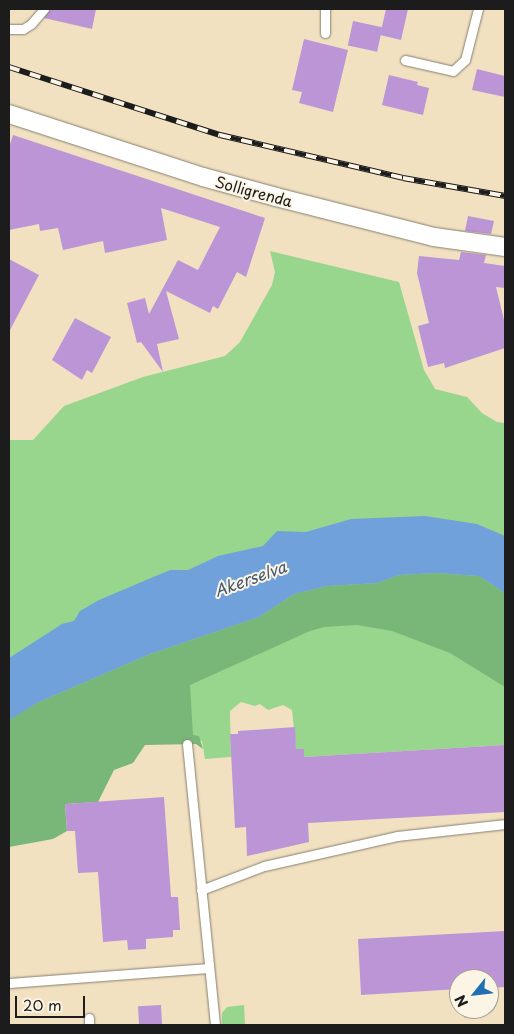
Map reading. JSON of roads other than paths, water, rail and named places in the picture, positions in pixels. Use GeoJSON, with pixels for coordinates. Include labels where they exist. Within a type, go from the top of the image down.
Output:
{"type":"FeatureCollection","features":[{"type":"Feature","properties":{"kind":"street","name":"Solligrenda"},"geometry":{"type":"LineString","coordinates":[[9,114],[203,177],[276,197],[434,237],[505,247]]}},
{"type":"Feature","properties":{"kind":"lane"},"geometry":{"type":"LineString","coordinates":[[9,29],[23,29],[31,24],[44,9]]}},
{"type":"Feature","properties":{"kind":"lane"},"geometry":{"type":"LineString","coordinates":[[325,33],[326,9]]}},
{"type":"Feature","properties":{"kind":"lane"},"geometry":{"type":"LineString","coordinates":[[405,60],[453,71],[465,60],[478,9]]}},
{"type":"Feature","properties":{"kind":"lane"},"geometry":{"type":"LineString","coordinates":[[187,744],[214,1025]]}},
{"type":"Feature","properties":{"kind":"lane"},"geometry":{"type":"LineString","coordinates":[[201,890],[264,866],[397,836],[505,824]]}},
{"type":"Feature","properties":{"kind":"lane"},"geometry":{"type":"LineString","coordinates":[[9,984],[208,968]]}},
{"type":"Feature","properties":{"kind":"water","name":"Akerselva"},"geometry":{"type":"Polygon","coordinates":[[[425,516],[477,524],[505,536],[505,593],[479,576],[436,573],[399,575],[377,583],[327,586],[294,594],[259,617],[150,654],[39,702],[9,720],[9,658],[62,624],[74,621],[80,611],[99,600],[170,570],[188,570],[218,556],[263,546],[277,531],[306,532],[351,519],[425,516]]]}},
{"type":"Feature","properties":{"kind":"railway"},"geometry":{"type":"LineString","coordinates":[[9,67],[220,135],[403,178],[505,196]]}}]}
